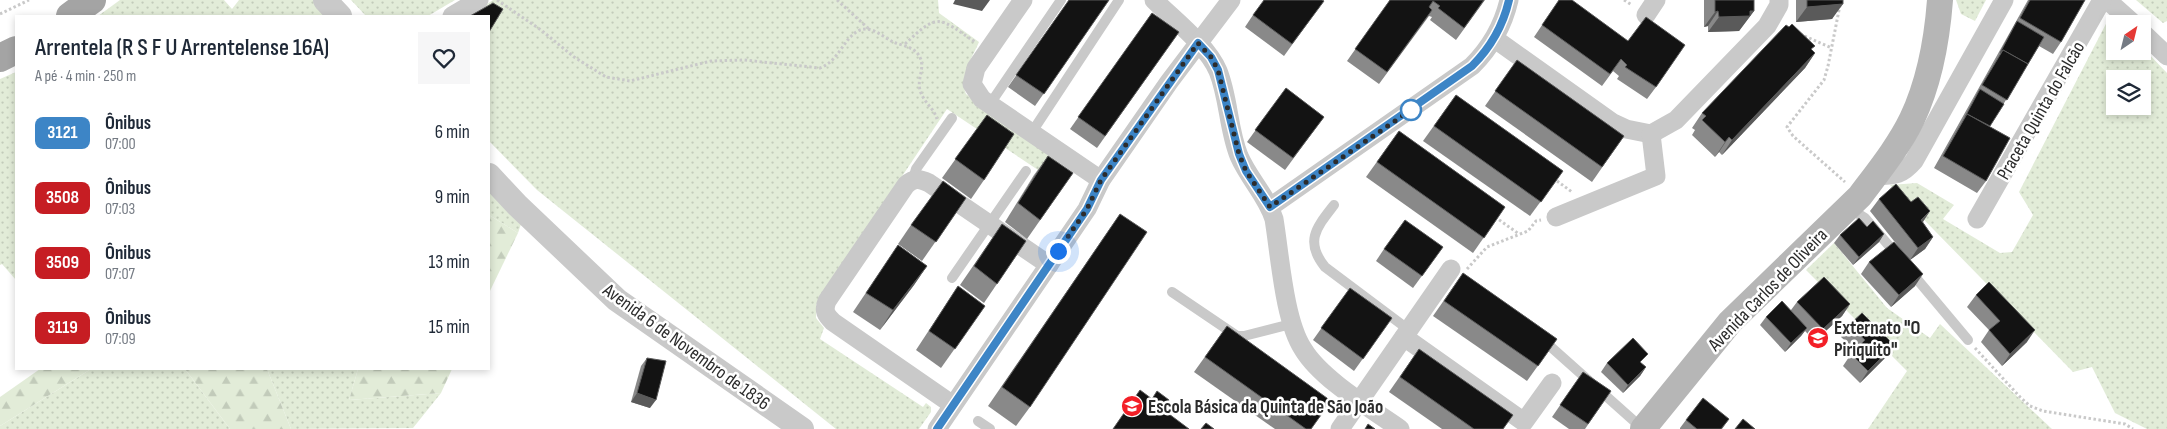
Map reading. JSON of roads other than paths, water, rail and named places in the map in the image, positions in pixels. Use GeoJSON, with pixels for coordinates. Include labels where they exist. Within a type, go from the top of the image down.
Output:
{"type":"FeatureCollection","features":[{"type":"Feature","properties":{"kind":"main road"},"geometry":{"type":"LineString","coordinates":[[71,15],[92,0]]}},
{"type":"Feature","properties":{"kind":"main road","name":"Avenida Carlos de Oliveira"},"geometry":{"type":"LineString","coordinates":[[1643,429],[1730,322],[1861,193],[1912,119],[1922,93],[1932,54],[1940,0]]}},
{"type":"Feature","properties":{"kind":"main road"},"geometry":{"type":"LineString","coordinates":[[0,58],[15,50]]}},
{"type":"Feature","properties":{"kind":"street"},"geometry":{"type":"LineString","coordinates":[[325,0],[339,15]]}},
{"type":"Feature","properties":{"kind":"street"},"geometry":{"type":"LineString","coordinates":[[454,15],[479,0]]}},
{"type":"Feature","properties":{"kind":"street"},"geometry":{"type":"LineString","coordinates":[[1023,0],[976,68],[972,84],[976,93],[990,104],[1101,180]]}},
{"type":"Feature","properties":{"kind":"street"},"geometry":{"type":"LineString","coordinates":[[1154,0],[1211,57],[1218,70],[1239,154],[1246,171],[1270,207],[1274,219],[1291,324],[1302,349],[1312,362],[1360,401],[1400,429]]}},
{"type":"Feature","properties":{"kind":"street"},"geometry":{"type":"LineString","coordinates":[[937,429],[1087,209],[1101,180],[1198,43],[1232,0]]}},
{"type":"Feature","properties":{"kind":"street"},"geometry":{"type":"LineString","coordinates":[[1270,207],[1472,66],[1485,54],[1494,39],[1504,20],[1509,0]]}},
{"type":"Feature","properties":{"kind":"street"},"geometry":{"type":"LineString","coordinates":[[1494,39],[1613,123],[1626,129],[1651,134],[1676,120],[1770,21],[1779,4],[1779,0]]}},
{"type":"Feature","properties":{"kind":"street"},"geometry":{"type":"LineString","coordinates":[[1861,193],[1898,175],[1914,161],[2004,0]]}},
{"type":"Feature","properties":{"kind":"street","name":"Praceta Quinta do Falcão"},"geometry":{"type":"LineString","coordinates":[[1977,219],[2102,0]]}},
{"type":"Feature","properties":{"kind":"street"},"geometry":{"type":"LineString","coordinates":[[2107,0],[2124,15]]}},
{"type":"Feature","properties":{"kind":"street"},"geometry":{"type":"LineString","coordinates":[[2151,41],[2167,56]]}},
{"type":"Feature","properties":{"kind":"street"},"geometry":{"type":"LineString","coordinates":[[1556,217],[1656,176],[1651,134]]}},
{"type":"Feature","properties":{"kind":"street","name":"Avenida 6 de Novembro de 1836"},"geometry":{"type":"LineString","coordinates":[[490,176],[517,205],[617,300],[802,429]]}},
{"type":"Feature","properties":{"kind":"street"},"geometry":{"type":"LineString","coordinates":[[953,405],[833,322],[826,315],[824,308],[826,301],[900,193],[913,179],[921,179],[1049,265]]}},
{"type":"Feature","properties":{"kind":"street"},"geometry":{"type":"LineString","coordinates":[[1340,429],[1451,269]]}},
{"type":"Feature","properties":{"kind":"street"},"geometry":{"type":"LineString","coordinates":[[1406,334],[1524,422],[1552,383]]}},
{"type":"Feature","properties":{"kind":"lane"},"geometry":{"type":"LineString","coordinates":[[71,15],[80,0]]}},
{"type":"Feature","properties":{"kind":"lane"},"geometry":{"type":"LineString","coordinates":[[990,104],[1061,0]]}},
{"type":"Feature","properties":{"kind":"lane"},"geometry":{"type":"LineString","coordinates":[[1032,132],[1118,3]]}},
{"type":"Feature","properties":{"kind":"lane"},"geometry":{"type":"LineString","coordinates":[[913,179],[916,169],[952,118]]}},
{"type":"Feature","properties":{"kind":"lane"},"geometry":{"type":"LineString","coordinates":[[952,278],[1026,171]]}},
{"type":"Feature","properties":{"kind":"lane"},"geometry":{"type":"LineString","coordinates":[[1861,193],[1865,218],[1968,340]]}},
{"type":"Feature","properties":{"kind":"lane"},"geometry":{"type":"LineString","coordinates":[[1334,205],[1317,226],[1314,248],[1318,258],[1325,267],[1406,334]]}},
{"type":"Feature","properties":{"kind":"lane"},"geometry":{"type":"LineString","coordinates":[[1172,292],[1237,336],[1244,336],[1291,324]]}},
{"type":"Feature","properties":{"kind":"lane"},"geometry":{"type":"LineString","coordinates":[[1533,331],[1643,429]]}},
{"type":"Feature","properties":{"kind":"lane"},"geometry":{"type":"LineString","coordinates":[[978,421],[990,429]]}},
{"type":"Feature","properties":{"kind":"place","name":"Externato \"O Piriquito\""},"geometry":{"type":"Point","coordinates":[1818,338]}},
{"type":"Feature","properties":{"kind":"place","name":"Escola Básica da Quinta de São João"},"geometry":{"type":"Point","coordinates":[1132,406]}}]}
